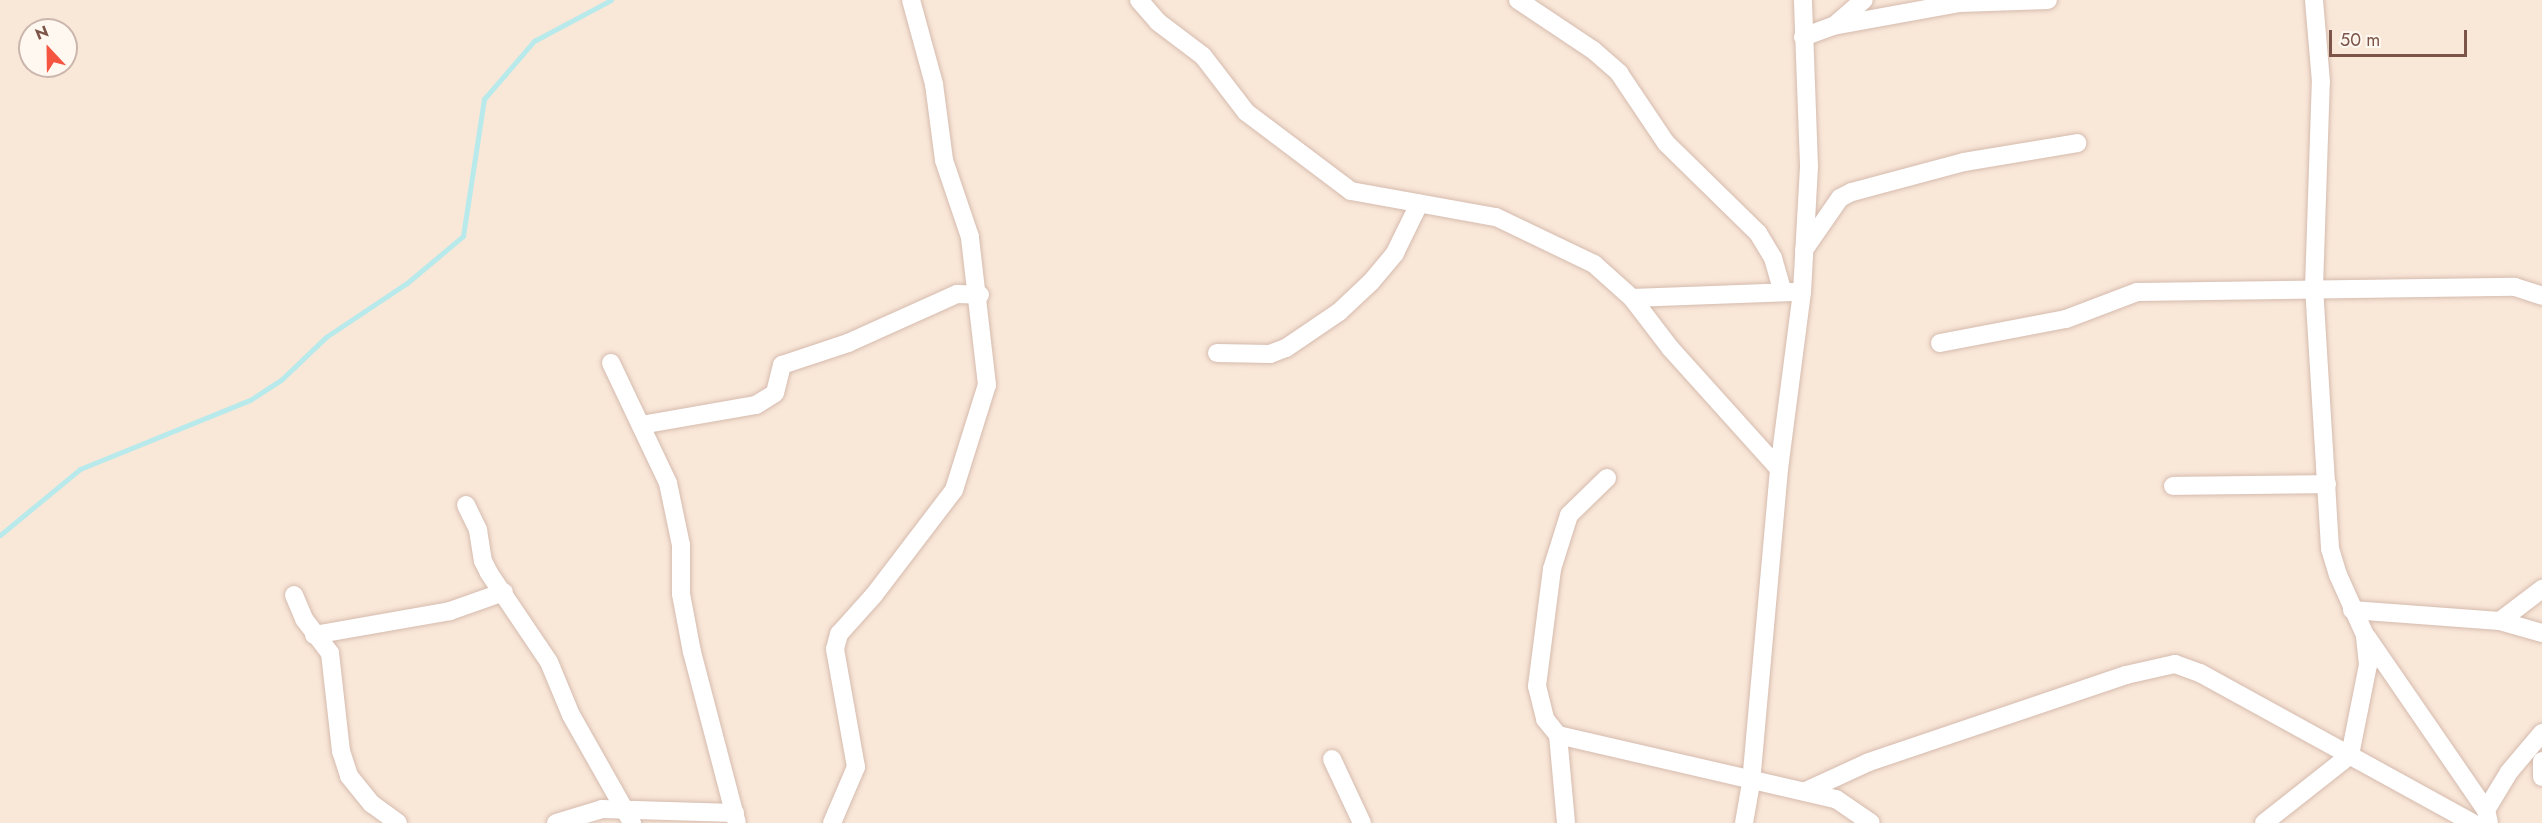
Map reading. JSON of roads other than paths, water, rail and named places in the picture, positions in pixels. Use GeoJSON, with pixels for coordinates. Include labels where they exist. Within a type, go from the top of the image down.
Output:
{"type":"FeatureCollection","features":[{"type":"Feature","properties":{"kind":"street"},"geometry":{"type":"LineString","coordinates":[[832,823],[856,767],[835,649],[838,634],[874,595],[954,490],[987,385],[980,295],[970,237],[944,160],[934,84],[911,0]]}},
{"type":"Feature","properties":{"kind":"street"},"geometry":{"type":"LineString","coordinates":[[1138,0],[1158,22],[1203,56],[1246,112],[1294,151],[1351,191],[1496,217],[1594,264],[1632,298],[1671,349],[1779,470]]}},
{"type":"Feature","properties":{"kind":"street"},"geometry":{"type":"LineString","coordinates":[[1518,0],[1593,50],[1619,73],[1666,143],[1758,233],[1773,258],[1783,292]]}},
{"type":"Feature","properties":{"kind":"street"},"geometry":{"type":"LineString","coordinates":[[1744,823],[1751,783],[1779,470],[1802,292],[1809,166],[1803,0]]}},
{"type":"Feature","properties":{"kind":"street"},"geometry":{"type":"LineString","coordinates":[[1833,26],[1864,0]]}},
{"type":"Feature","properties":{"kind":"street"},"geometry":{"type":"LineString","coordinates":[[1803,37],[1833,26],[1960,3],[2048,0]]}},
{"type":"Feature","properties":{"kind":"street"},"geometry":{"type":"LineString","coordinates":[[2314,0],[2321,82],[2314,288],[2330,548],[2352,610],[2365,634],[2487,817]]}},
{"type":"Feature","properties":{"kind":"street"},"geometry":{"type":"LineString","coordinates":[[1804,251],[1840,198],[1852,192],[1964,162],[2077,143]]}},
{"type":"Feature","properties":{"kind":"street"},"geometry":{"type":"LineString","coordinates":[[1217,353],[1270,354],[1286,348],[1339,312],[1371,282],[1395,253],[1419,204]]}},
{"type":"Feature","properties":{"kind":"street"},"geometry":{"type":"LineString","coordinates":[[1940,343],[2066,319],[2137,292],[2314,288],[2537,290]]}},
{"type":"Feature","properties":{"kind":"street"},"geometry":{"type":"LineString","coordinates":[[1632,298],[1802,292]]}},
{"type":"Feature","properties":{"kind":"street"},"geometry":{"type":"LineString","coordinates":[[640,425],[756,405],[775,393],[782,365],[848,344],[957,294],[980,295]]}},
{"type":"Feature","properties":{"kind":"street"},"geometry":{"type":"LineString","coordinates":[[556,823],[602,809],[629,816],[736,818],[692,652],[681,594],[681,545],[668,483],[611,363]]}},
{"type":"Feature","properties":{"kind":"street"},"geometry":{"type":"LineString","coordinates":[[1566,823],[1558,735],[1545,719],[1537,686],[1552,569],[1569,515],[1607,478]]}},
{"type":"Feature","properties":{"kind":"street"},"geometry":{"type":"LineString","coordinates":[[2173,486],[2327,484]]}},
{"type":"Feature","properties":{"kind":"street"},"geometry":{"type":"LineString","coordinates":[[466,505],[478,530],[483,561],[549,662],[571,715],[629,816]]}},
{"type":"Feature","properties":{"kind":"street"},"geometry":{"type":"LineString","coordinates":[[2500,621],[2542,589]]}},
{"type":"Feature","properties":{"kind":"street"},"geometry":{"type":"LineString","coordinates":[[314,635],[450,611],[504,592]]}},
{"type":"Feature","properties":{"kind":"street"},"geometry":{"type":"LineString","coordinates":[[294,595],[314,635],[330,653],[341,751],[349,776],[366,798],[398,823]]}},
{"type":"Feature","properties":{"kind":"street"},"geometry":{"type":"LineString","coordinates":[[2352,610],[2500,621],[2542,633]]}},
{"type":"Feature","properties":{"kind":"street"},"geometry":{"type":"LineString","coordinates":[[2264,823],[2350,755],[2368,665],[2365,634]]}},
{"type":"Feature","properties":{"kind":"street"},"geometry":{"type":"LineString","coordinates":[[1806,791],[1869,762],[2126,675],[2175,664],[2200,673],[2473,823]]}},
{"type":"Feature","properties":{"kind":"street"},"geometry":{"type":"LineString","coordinates":[[2487,817],[2509,772],[2542,733]]}},
{"type":"Feature","properties":{"kind":"street"},"geometry":{"type":"LineString","coordinates":[[1558,735],[1751,783],[1806,791],[1836,799],[1871,823]]}},
{"type":"Feature","properties":{"kind":"street"},"geometry":{"type":"LineString","coordinates":[[1332,759],[1362,823]]}},
{"type":"Feature","properties":{"kind":"street"},"geometry":{"type":"LineString","coordinates":[[2542,761],[2542,777]]}},
{"type":"Feature","properties":{"kind":"waterway"},"geometry":{"type":"LineString","coordinates":[[0,535],[80,469],[250,400],[281,380],[326,337],[407,283],[463,236],[484,99],[534,41],[611,0]]}}]}
